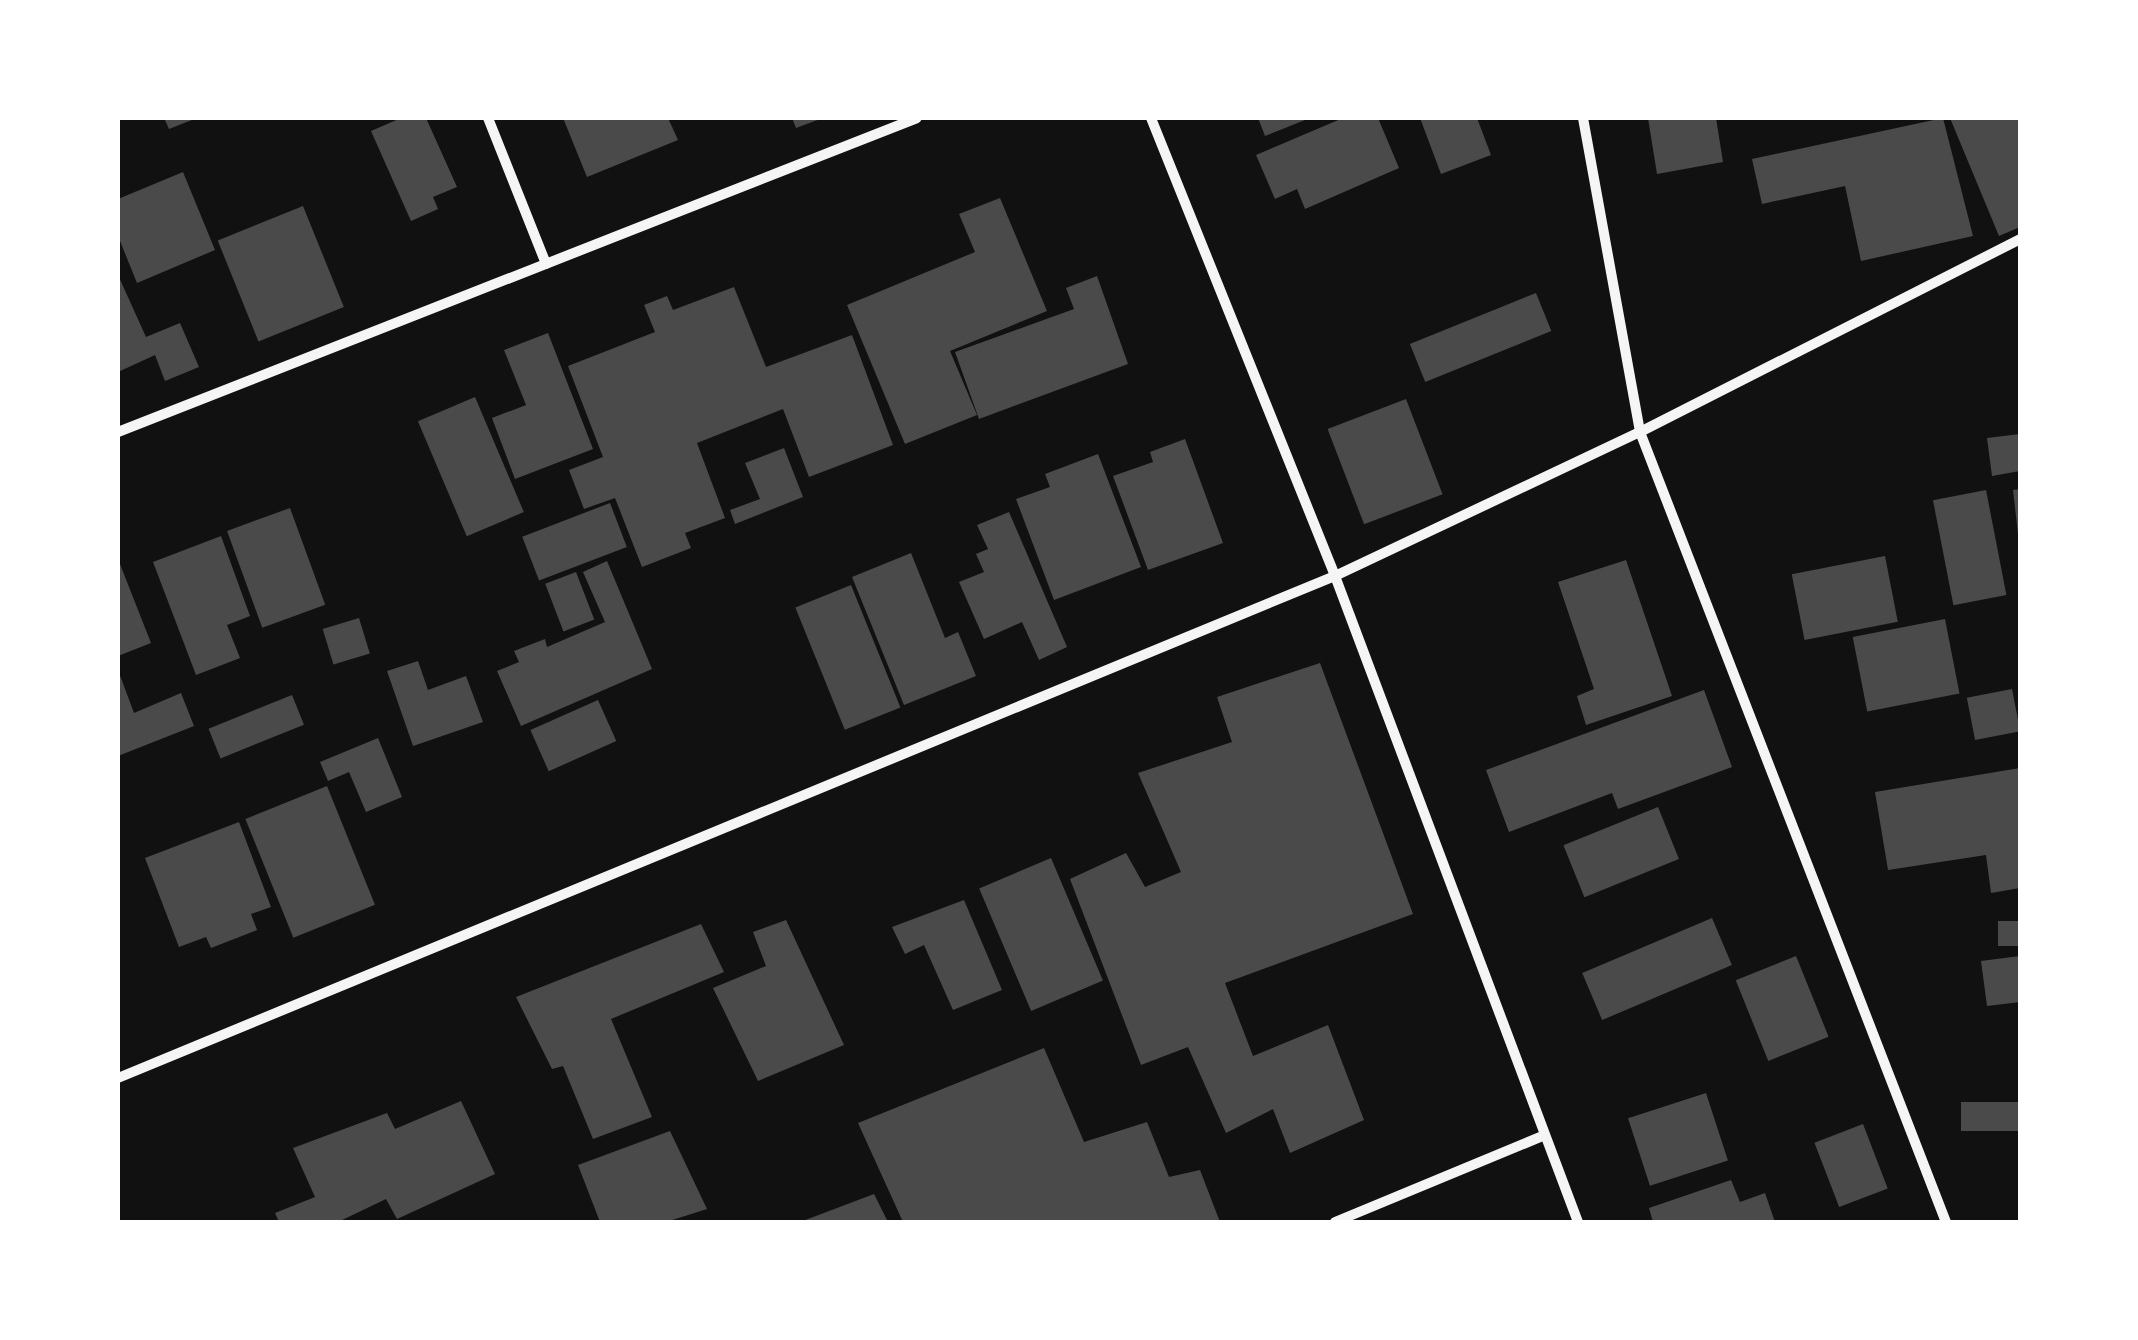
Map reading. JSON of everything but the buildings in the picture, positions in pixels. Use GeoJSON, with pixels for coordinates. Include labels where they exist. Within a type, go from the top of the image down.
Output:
{"type":"FeatureCollection","features":[{"type":"Feature","properties":{"kind":"street"},"geometry":{"type":"LineString","coordinates":[[488,118],[546,264]]}},
{"type":"Feature","properties":{"kind":"street"},"geometry":{"type":"LineString","coordinates":[[118,432],[917,118]]}},
{"type":"Feature","properties":{"kind":"street"},"geometry":{"type":"LineString","coordinates":[[1151,118],[1335,576],[1578,1222]]}},
{"type":"Feature","properties":{"kind":"street"},"geometry":{"type":"LineString","coordinates":[[1583,118],[1640,432],[1946,1222]]}},
{"type":"Feature","properties":{"kind":"street"},"geometry":{"type":"LineString","coordinates":[[118,1078],[1335,576],[1640,432],[2020,239]]}},
{"type":"Feature","properties":{"kind":"street"},"geometry":{"type":"LineString","coordinates":[[1335,1222],[1544,1136]]}}]}
